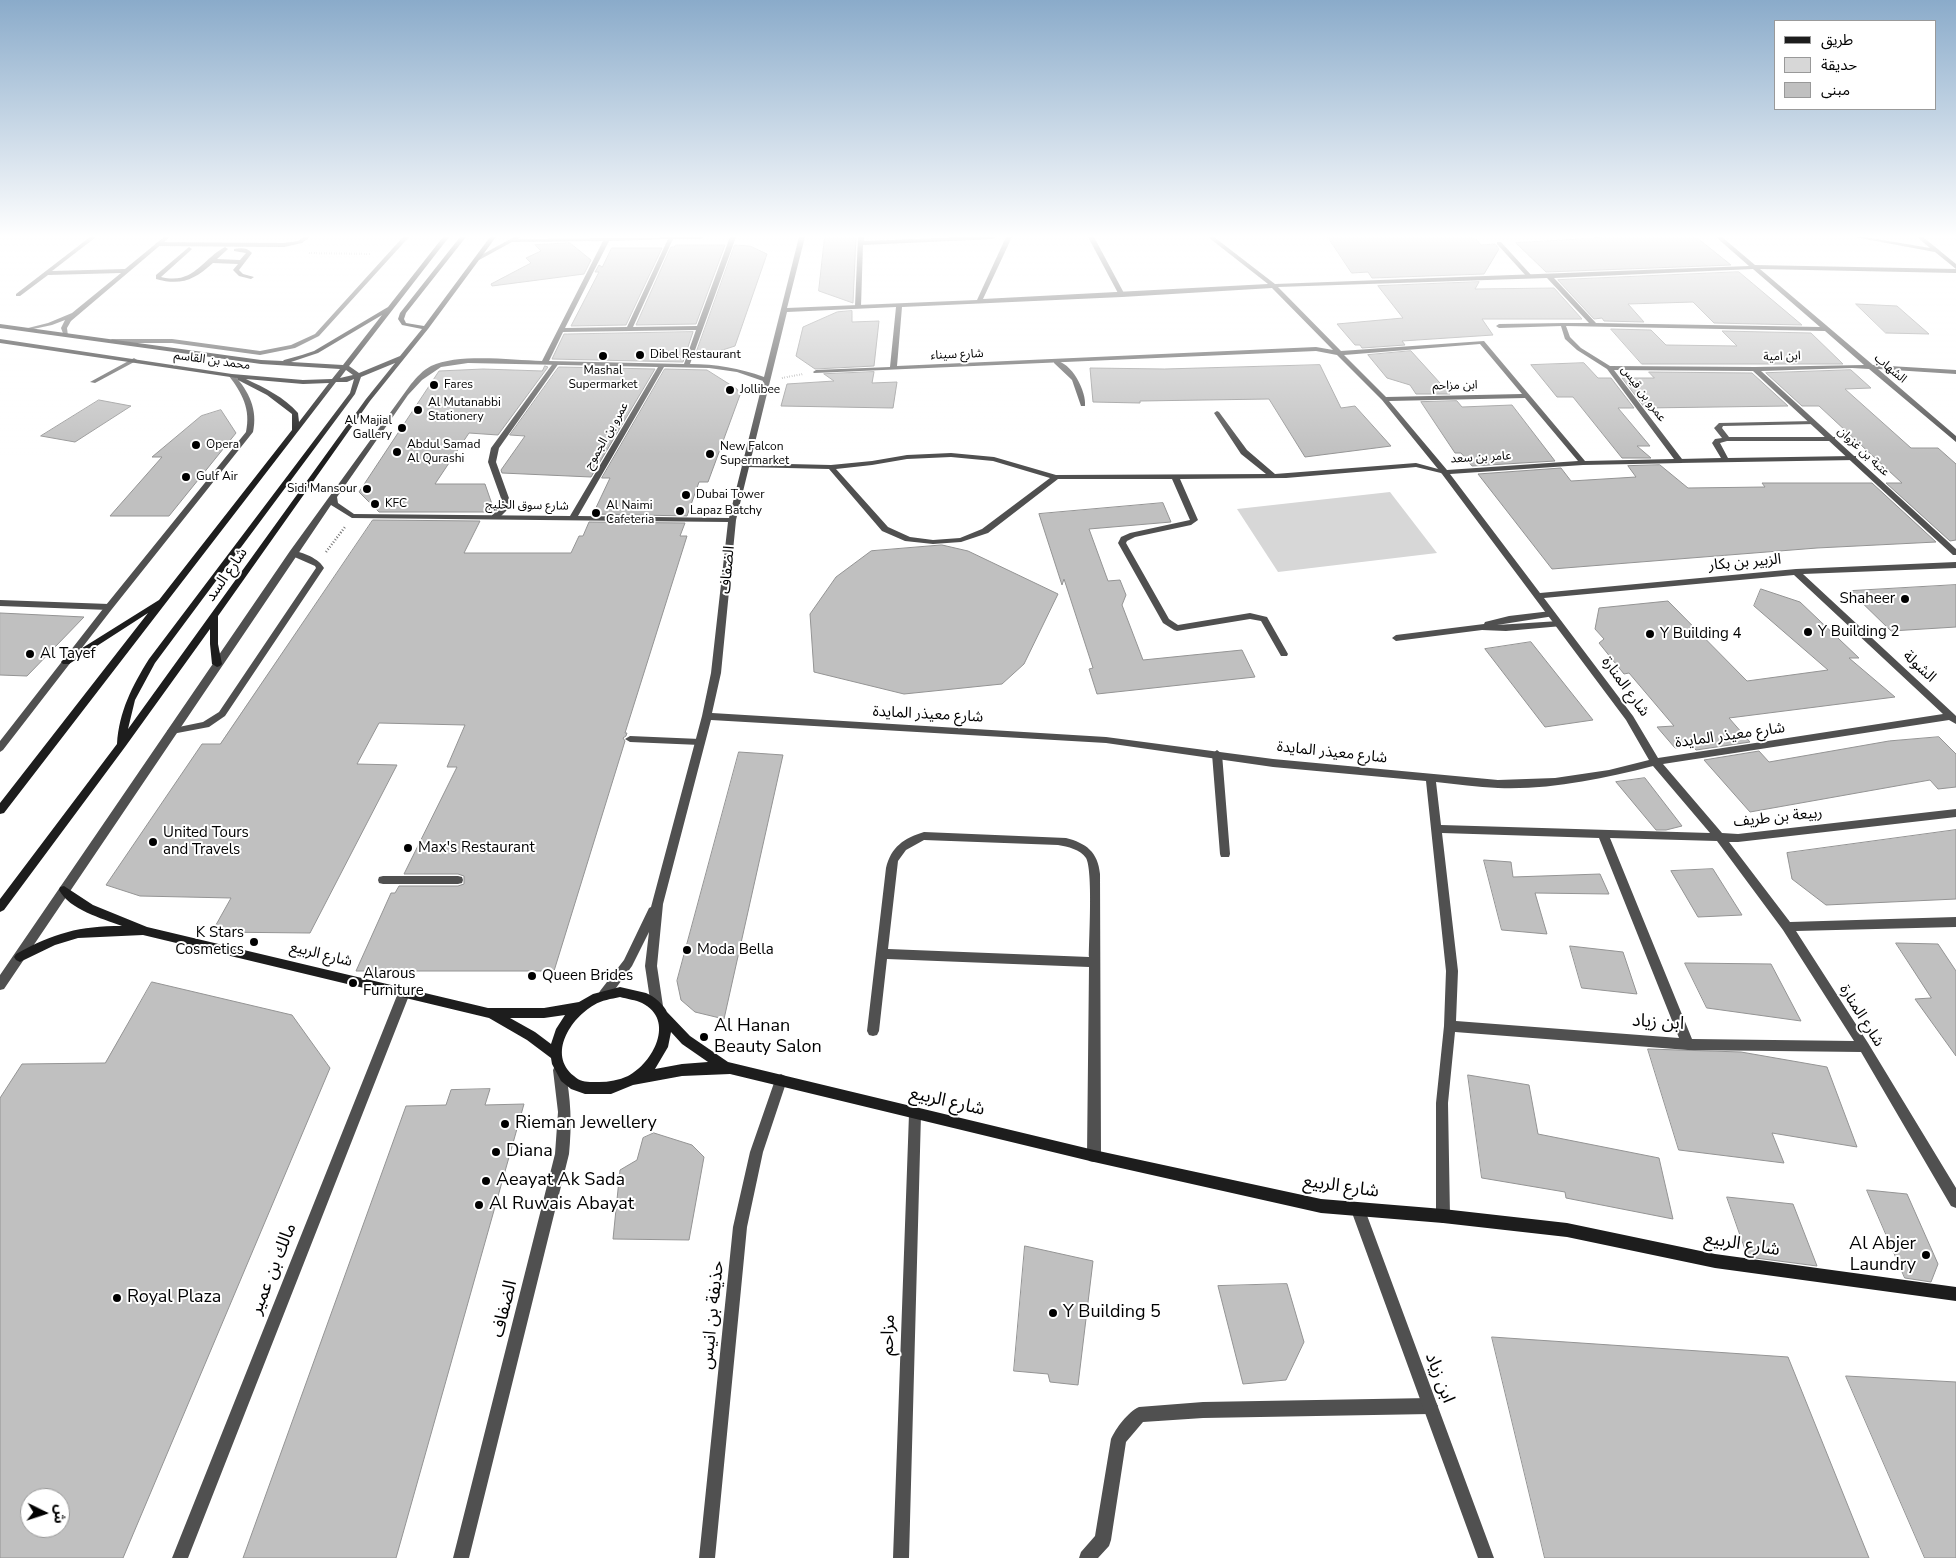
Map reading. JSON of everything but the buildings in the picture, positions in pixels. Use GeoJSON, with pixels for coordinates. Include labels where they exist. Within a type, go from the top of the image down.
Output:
{"type":"FeatureCollection","features":[{"type":"Feature","properties":{"kind":"main road"},"geometry":{"type":"LineString","coordinates":[[261,362],[287,361],[304,357],[387,310]]}},
{"type":"Feature","properties":{"kind":"main road"},"geometry":{"type":"LineString","coordinates":[[0,810],[391,310]]}},
{"type":"Feature","properties":{"kind":"main road"},"geometry":{"type":"LineString","coordinates":[[406,310],[401,319],[404,324],[426,328]]}},
{"type":"Feature","properties":{"kind":"main road","name":"شارع السد"},"geometry":{"type":"LineString","coordinates":[[0,906],[122,745],[358,414],[439,310]]}},
{"type":"Feature","properties":{"kind":"main road","name":"محمد بن القاسم"},"geometry":{"type":"LineString","coordinates":[[0,326],[261,362],[346,367]]}},
{"type":"Feature","properties":{"kind":"main road","name":"محمد بن القاسم"},"geometry":{"type":"LineString","coordinates":[[1,342],[134,360],[232,376],[303,382],[333,382],[358,378],[401,358]]}},
{"type":"Feature","properties":{"kind":"main road"},"geometry":{"type":"LineString","coordinates":[[122,745],[124,719],[135,688],[152,661],[353,393],[358,378],[355,372],[346,367]]}},
{"type":"Feature","properties":{"kind":"main road"},"geometry":{"type":"LineString","coordinates":[[232,376],[267,392],[288,406],[295,413],[296,430]]}},
{"type":"Feature","properties":{"kind":"main road"},"geometry":{"type":"LineString","coordinates":[[66,662],[166,599]]}},
{"type":"Feature","properties":{"kind":"main road"},"geometry":{"type":"LineString","coordinates":[[214,616],[214,644],[217,664]]}},
{"type":"Feature","properties":{"kind":"main road","name":"شارع الربيع"},"geometry":{"type":"LineString","coordinates":[[64,890],[75,900],[89,908],[146,931],[488,1013],[518,1027],[557,1061]]}},
{"type":"Feature","properties":{"kind":"main road","name":"شارع الربيع"},"geometry":{"type":"LineString","coordinates":[[20,957],[60,937],[79,932],[146,931]]}},
{"type":"Feature","properties":{"kind":"main road"},"geometry":{"type":"LineString","coordinates":[[620,992],[634,993],[647,998],[659,1009],[666,1029],[663,1048],[652,1066],[634,1080],[617,1088],[598,1090],[581,1087],[567,1079],[557,1061],[557,1042],[562,1029],[570,1017],[581,1007],[604,995],[620,992]]}},
{"type":"Feature","properties":{"kind":"main road","name":"شارع الربيع"},"geometry":{"type":"LineString","coordinates":[[488,1013],[544,1013],[581,1007]]}},
{"type":"Feature","properties":{"kind":"main road","name":"شارع الربيع"},"geometry":{"type":"LineString","coordinates":[[659,1009],[686,1040],[715,1061],[730,1068],[1094,1156],[1321,1206],[1443,1216],[1567,1230],[1714,1261],[1956,1294]]}},
{"type":"Feature","properties":{"kind":"main road","name":"شارع الربيع"},"geometry":{"type":"LineString","coordinates":[[634,1080],[675,1070],[730,1068]]}},
{"type":"Feature","properties":{"kind":"street"},"geometry":{"type":"LineString","coordinates":[[66,335],[65,324],[79,310]]}},
{"type":"Feature","properties":{"kind":"street"},"geometry":{"type":"LineString","coordinates":[[106,341],[172,341],[260,353],[293,347],[317,335],[340,310]]}},
{"type":"Feature","properties":{"kind":"street"},"geometry":{"type":"LineString","coordinates":[[545,362],[572,310]]}},
{"type":"Feature","properties":{"kind":"street"},"geometry":{"type":"LineString","coordinates":[[630,329],[639,310]]}},
{"type":"Feature","properties":{"kind":"street"},"geometry":{"type":"LineString","coordinates":[[686,366],[707,310]]}},
{"type":"Feature","properties":{"kind":"street"},"geometry":{"type":"LineString","coordinates":[[783,310],[789,310]]}},
{"type":"Feature","properties":{"kind":"street","name":"الضفاف"},"geometry":{"type":"LineString","coordinates":[[604,995],[628,963],[656,904],[707,716],[716,673],[732,520],[783,310]]}},
{"type":"Feature","properties":{"kind":"street"},"geometry":{"type":"LineString","coordinates":[[893,369],[898,310]]}},
{"type":"Feature","properties":{"kind":"street","name":"شارع المنارة"},"geometry":{"type":"LineString","coordinates":[[1297,310],[1384,399],[1445,472],[1630,718],[1655,762],[1720,838],[1787,927],[1864,1047],[1956,1201]]}},
{"type":"Feature","properties":{"kind":"street"},"geometry":{"type":"LineString","coordinates":[[1581,310],[1594,324]]}},
{"type":"Feature","properties":{"kind":"street","name":"الشهاب"},"geometry":{"type":"LineString","coordinates":[[1804,310],[1956,440]]}},
{"type":"Feature","properties":{"kind":"street"},"geometry":{"type":"LineString","coordinates":[[26,330],[50,324],[75,313]]}},
{"type":"Feature","properties":{"kind":"street","name":"عمرو بن قيس"},"geometry":{"type":"LineString","coordinates":[[1562,324],[1567,338],[1579,349],[1609,368],[1679,460]]}},
{"type":"Feature","properties":{"kind":"street"},"geometry":{"type":"LineString","coordinates":[[1499,326],[1594,324],[1826,329]]}},
{"type":"Feature","properties":{"kind":"street"},"geometry":{"type":"LineString","coordinates":[[562,330],[700,328]]}},
{"type":"Feature","properties":{"kind":"street"},"geometry":{"type":"LineString","coordinates":[[1339,352],[1482,342],[1583,463]]}},
{"type":"Feature","properties":{"kind":"street","name":"شارع سيناء"},"geometry":{"type":"LineString","coordinates":[[816,372],[1316,349],[1339,352]]}},
{"type":"Feature","properties":{"kind":"street"},"geometry":{"type":"LineString","coordinates":[[93,382],[134,360]]}},
{"type":"Feature","properties":{"kind":"street"},"geometry":{"type":"LineString","coordinates":[[0,985],[293,553],[421,375],[439,364],[453,361],[545,362],[662,365],[738,370],[767,380]]}},
{"type":"Feature","properties":{"kind":"street"},"geometry":{"type":"LineString","coordinates":[[1056,362],[1072,373],[1078,385],[1083,405]]}},
{"type":"Feature","properties":{"kind":"street"},"geometry":{"type":"LineString","coordinates":[[495,517],[506,507],[506,501],[492,462],[495,448],[556,363]]}},
{"type":"Feature","properties":{"kind":"street","name":"عمرو بن الجموح"},"geometry":{"type":"LineString","coordinates":[[572,518],[662,365]]}},
{"type":"Feature","properties":{"kind":"street","name":"ابن امية"},"geometry":{"type":"LineString","coordinates":[[1609,368],[1755,369],[1869,366],[1956,372]]}},
{"type":"Feature","properties":{"kind":"street","name":"عتبة بن غزوان"},"geometry":{"type":"LineString","coordinates":[[1755,369],[1956,553]]}},
{"type":"Feature","properties":{"kind":"street"},"geometry":{"type":"LineString","coordinates":[[0,748],[109,607],[250,432],[252,424],[247,396],[244,389],[232,376]]}},
{"type":"Feature","properties":{"kind":"street","name":"ابن مزاحم"},"geometry":{"type":"LineString","coordinates":[[1384,399],[1526,396]]}},
{"type":"Feature","properties":{"kind":"street"},"geometry":{"type":"LineString","coordinates":[[1217,413],[1244,452],[1274,476]]}},
{"type":"Feature","properties":{"kind":"street"},"geometry":{"type":"LineString","coordinates":[[1727,439],[1718,428],[1721,424],[1814,423]]}},
{"type":"Feature","properties":{"kind":"street"},"geometry":{"type":"LineString","coordinates":[[1726,460],[1716,443],[1718,441],[1727,439],[1832,439]]}},
{"type":"Feature","properties":{"kind":"street","name":"عامر بن سعد"},"geometry":{"type":"LineString","coordinates":[[745,464],[831,467],[907,457],[951,455],[994,459],[1024,466],[1056,477],[1286,476],[1416,465],[1445,472],[1583,463],[1853,458]]}},
{"type":"Feature","properties":{"kind":"street"},"geometry":{"type":"LineString","coordinates":[[831,467],[885,529],[908,539],[933,542],[961,540],[985,531],[1056,477]]}},
{"type":"Feature","properties":{"kind":"street"},"geometry":{"type":"LineString","coordinates":[[1175,476],[1194,520],[1191,523],[1133,535],[1124,539],[1122,544],[1166,621],[1177,628],[1258,616],[1264,619],[1284,654]]}},
{"type":"Feature","properties":{"kind":"street"},"geometry":{"type":"LineString","coordinates":[[333,496],[334,504],[352,516]]}},
{"type":"Feature","properties":{"kind":"street","name":"شارع سوق الخليج"},"geometry":{"type":"LineString","coordinates":[[352,516],[732,520]]}},
{"type":"Feature","properties":{"kind":"street"},"geometry":{"type":"LineString","coordinates":[[172,731],[206,725],[222,714],[320,568],[318,564],[293,553]]}},
{"type":"Feature","properties":{"kind":"street","name":"الزبير بن بكار"},"geometry":{"type":"LineString","coordinates":[[1537,596],[1796,572],[1956,565]]}},
{"type":"Feature","properties":{"kind":"street","name":"الشولة"},"geometry":{"type":"LineString","coordinates":[[1796,572],[1953,719]]}},
{"type":"Feature","properties":{"kind":"street"},"geometry":{"type":"LineString","coordinates":[[0,603],[109,607]]}},
{"type":"Feature","properties":{"kind":"street"},"geometry":{"type":"LineString","coordinates":[[1396,638],[1482,627],[1509,619],[1551,614]]}},
{"type":"Feature","properties":{"kind":"street"},"geometry":{"type":"LineString","coordinates":[[1482,627],[1506,628],[1559,624]]}},
{"type":"Feature","properties":{"kind":"street","name":"شارع معيذر المايدة"},"geometry":{"type":"LineString","coordinates":[[707,716],[1106,740],[1273,763],[1498,784],[1555,782],[1609,774],[1655,762],[1953,719]]}},
{"type":"Feature","properties":{"kind":"street"},"geometry":{"type":"LineString","coordinates":[[630,739],[700,742]]}},
{"type":"Feature","properties":{"kind":"street"},"geometry":{"type":"LineString","coordinates":[[1217,754],[1224,854]]}},
{"type":"Feature","properties":{"kind":"street"},"geometry":{"type":"LineString","coordinates":[[1431,778],[1451,945],[1452,972],[1450,1026],[1442,1103],[1443,1216]]}},
{"type":"Feature","properties":{"kind":"street","name":"ربيعة بن طريف"},"geometry":{"type":"LineString","coordinates":[[1437,829],[1738,838],[1956,813]]}},
{"type":"Feature","properties":{"kind":"street"},"geometry":{"type":"LineString","coordinates":[[1603,835],[1688,1044]]}},
{"type":"Feature","properties":{"kind":"street"},"geometry":{"type":"LineString","coordinates":[[873,1032],[894,857],[901,847],[912,840],[924,836],[1058,841],[1071,842],[1082,847],[1095,864],[1094,1156]]}},
{"type":"Feature","properties":{"kind":"street"},"geometry":{"type":"LineString","coordinates":[[383,880],[458,880]]}},
{"type":"Feature","properties":{"kind":"street","name":"الضفاف"},"geometry":{"type":"LineString","coordinates":[[656,904],[651,966],[659,1009]]}},
{"type":"Feature","properties":{"kind":"street"},"geometry":{"type":"LineString","coordinates":[[1787,927],[1956,922]]}},
{"type":"Feature","properties":{"kind":"street"},"geometry":{"type":"LineString","coordinates":[[882,954],[1095,962]]}},
{"type":"Feature","properties":{"kind":"street","name":"مالك بن عمير"},"geometry":{"type":"LineString","coordinates":[[180,1558],[404,993]]}},
{"type":"Feature","properties":{"kind":"street","name":"ابن زياد"},"geometry":{"type":"LineString","coordinates":[[1450,1026],[1688,1044],[1864,1047]]}},
{"type":"Feature","properties":{"kind":"street","name":"الضفاف"},"geometry":{"type":"LineString","coordinates":[[461,1558],[562,1154],[566,1123],[565,1094],[557,1061]]}},
{"type":"Feature","properties":{"kind":"street","name":"حذيفة بن انيس"},"geometry":{"type":"LineString","coordinates":[[707,1558],[740,1227],[754,1153],[781,1080]]}},
{"type":"Feature","properties":{"kind":"street","name":"مزاحم"},"geometry":{"type":"LineString","coordinates":[[900,1558],[915,1114]]}},
{"type":"Feature","properties":{"kind":"street","name":"ابن زياد"},"geometry":{"type":"LineString","coordinates":[[1358,1210],[1486,1558]]}},
{"type":"Feature","properties":{"kind":"street"},"geometry":{"type":"LineString","coordinates":[[1087,1558],[1103,1540],[1119,1439],[1139,1415],[1203,1410],[1430,1406]]}},
{"type":"Feature","properties":{"kind":"path"},"geometry":{"type":"LineString","coordinates":[[767,380],[816,372]]}},
{"type":"Feature","properties":{"kind":"path"},"geometry":{"type":"LineString","coordinates":[[318,564],[352,516]]}},
{"type":"Feature","properties":{"kind":"green space"},"geometry":{"type":"Polygon","coordinates":[[[1390,492],[1437,553],[1278,572],[1237,509],[1390,492]]]}},
{"type":"Feature","properties":{"kind":"place","name":"Dibel Restaurant"},"geometry":{"type":"Point","coordinates":[640,355]}},
{"type":"Feature","properties":{"kind":"place","name":"Mashal Supermarket"},"geometry":{"type":"Point","coordinates":[603,356]}},
{"type":"Feature","properties":{"kind":"place","name":"Fares"},"geometry":{"type":"Point","coordinates":[434,385]}},
{"type":"Feature","properties":{"kind":"place","name":"Jollibee"},"geometry":{"type":"Point","coordinates":[730,390]}},
{"type":"Feature","properties":{"kind":"place","name":"Al Mutanabbi Stationery"},"geometry":{"type":"Point","coordinates":[418,410]}},
{"type":"Feature","properties":{"kind":"place","name":"Al Majial Gallery"},"geometry":{"type":"Point","coordinates":[402,428]}},
{"type":"Feature","properties":{"kind":"place","name":"Opera"},"geometry":{"type":"Point","coordinates":[196,445]}},
{"type":"Feature","properties":{"kind":"place","name":"Abdul Samad Al Qurashi"},"geometry":{"type":"Point","coordinates":[397,452]}},
{"type":"Feature","properties":{"kind":"place","name":"New Falcon Supermarket"},"geometry":{"type":"Point","coordinates":[710,454]}},
{"type":"Feature","properties":{"kind":"place","name":"Gulf Air"},"geometry":{"type":"Point","coordinates":[186,477]}},
{"type":"Feature","properties":{"kind":"place","name":"Sidi Mansour"},"geometry":{"type":"Point","coordinates":[367,489]}},
{"type":"Feature","properties":{"kind":"place","name":"Dubai Tower"},"geometry":{"type":"Point","coordinates":[686,495]}},
{"type":"Feature","properties":{"kind":"place","name":"KFC"},"geometry":{"type":"Point","coordinates":[375,504]}},
{"type":"Feature","properties":{"kind":"place","name":"Lapaz Batchy"},"geometry":{"type":"Point","coordinates":[680,511]}},
{"type":"Feature","properties":{"kind":"place","name":"Al Naimi Cafeteria"},"geometry":{"type":"Point","coordinates":[596,513]}},
{"type":"Feature","properties":{"kind":"place","name":"Shaheer"},"geometry":{"type":"Point","coordinates":[1905,599]}},
{"type":"Feature","properties":{"kind":"place","name":"Y Building 2"},"geometry":{"type":"Point","coordinates":[1808,632]}},
{"type":"Feature","properties":{"kind":"place","name":"Y Building 4"},"geometry":{"type":"Point","coordinates":[1650,634]}},
{"type":"Feature","properties":{"kind":"place","name":"Al Tayef"},"geometry":{"type":"Point","coordinates":[30,654]}},
{"type":"Feature","properties":{"kind":"place","name":"United Tours and Travels"},"geometry":{"type":"Point","coordinates":[153,842]}},
{"type":"Feature","properties":{"kind":"place","name":"Max's Restaurant"},"geometry":{"type":"Point","coordinates":[408,848]}},
{"type":"Feature","properties":{"kind":"place","name":"K Stars Cosmetics"},"geometry":{"type":"Point","coordinates":[254,942]}},
{"type":"Feature","properties":{"kind":"place","name":"Moda Bella"},"geometry":{"type":"Point","coordinates":[687,950]}},
{"type":"Feature","properties":{"kind":"place","name":"Queen Brides"},"geometry":{"type":"Point","coordinates":[532,976]}},
{"type":"Feature","properties":{"kind":"place","name":"Alarous Furniture"},"geometry":{"type":"Point","coordinates":[353,983]}},
{"type":"Feature","properties":{"kind":"place","name":"Al Hanan Beauty Salon"},"geometry":{"type":"Point","coordinates":[704,1037]}},
{"type":"Feature","properties":{"kind":"place","name":"Rieman Jewellery"},"geometry":{"type":"Point","coordinates":[505,1124]}},
{"type":"Feature","properties":{"kind":"place","name":"Diana"},"geometry":{"type":"Point","coordinates":[496,1152]}},
{"type":"Feature","properties":{"kind":"place","name":"Aeayat Ak Sada"},"geometry":{"type":"Point","coordinates":[486,1181]}},
{"type":"Feature","properties":{"kind":"place","name":"Al Ruwais Abayat"},"geometry":{"type":"Point","coordinates":[479,1205]}},
{"type":"Feature","properties":{"kind":"place","name":"Al Abjer Laundry"},"geometry":{"type":"Point","coordinates":[1926,1255]}},
{"type":"Feature","properties":{"kind":"place","name":"Royal Plaza"},"geometry":{"type":"Point","coordinates":[117,1298]}},
{"type":"Feature","properties":{"kind":"place","name":"Y Building 5"},"geometry":{"type":"Point","coordinates":[1053,1313]}}]}
